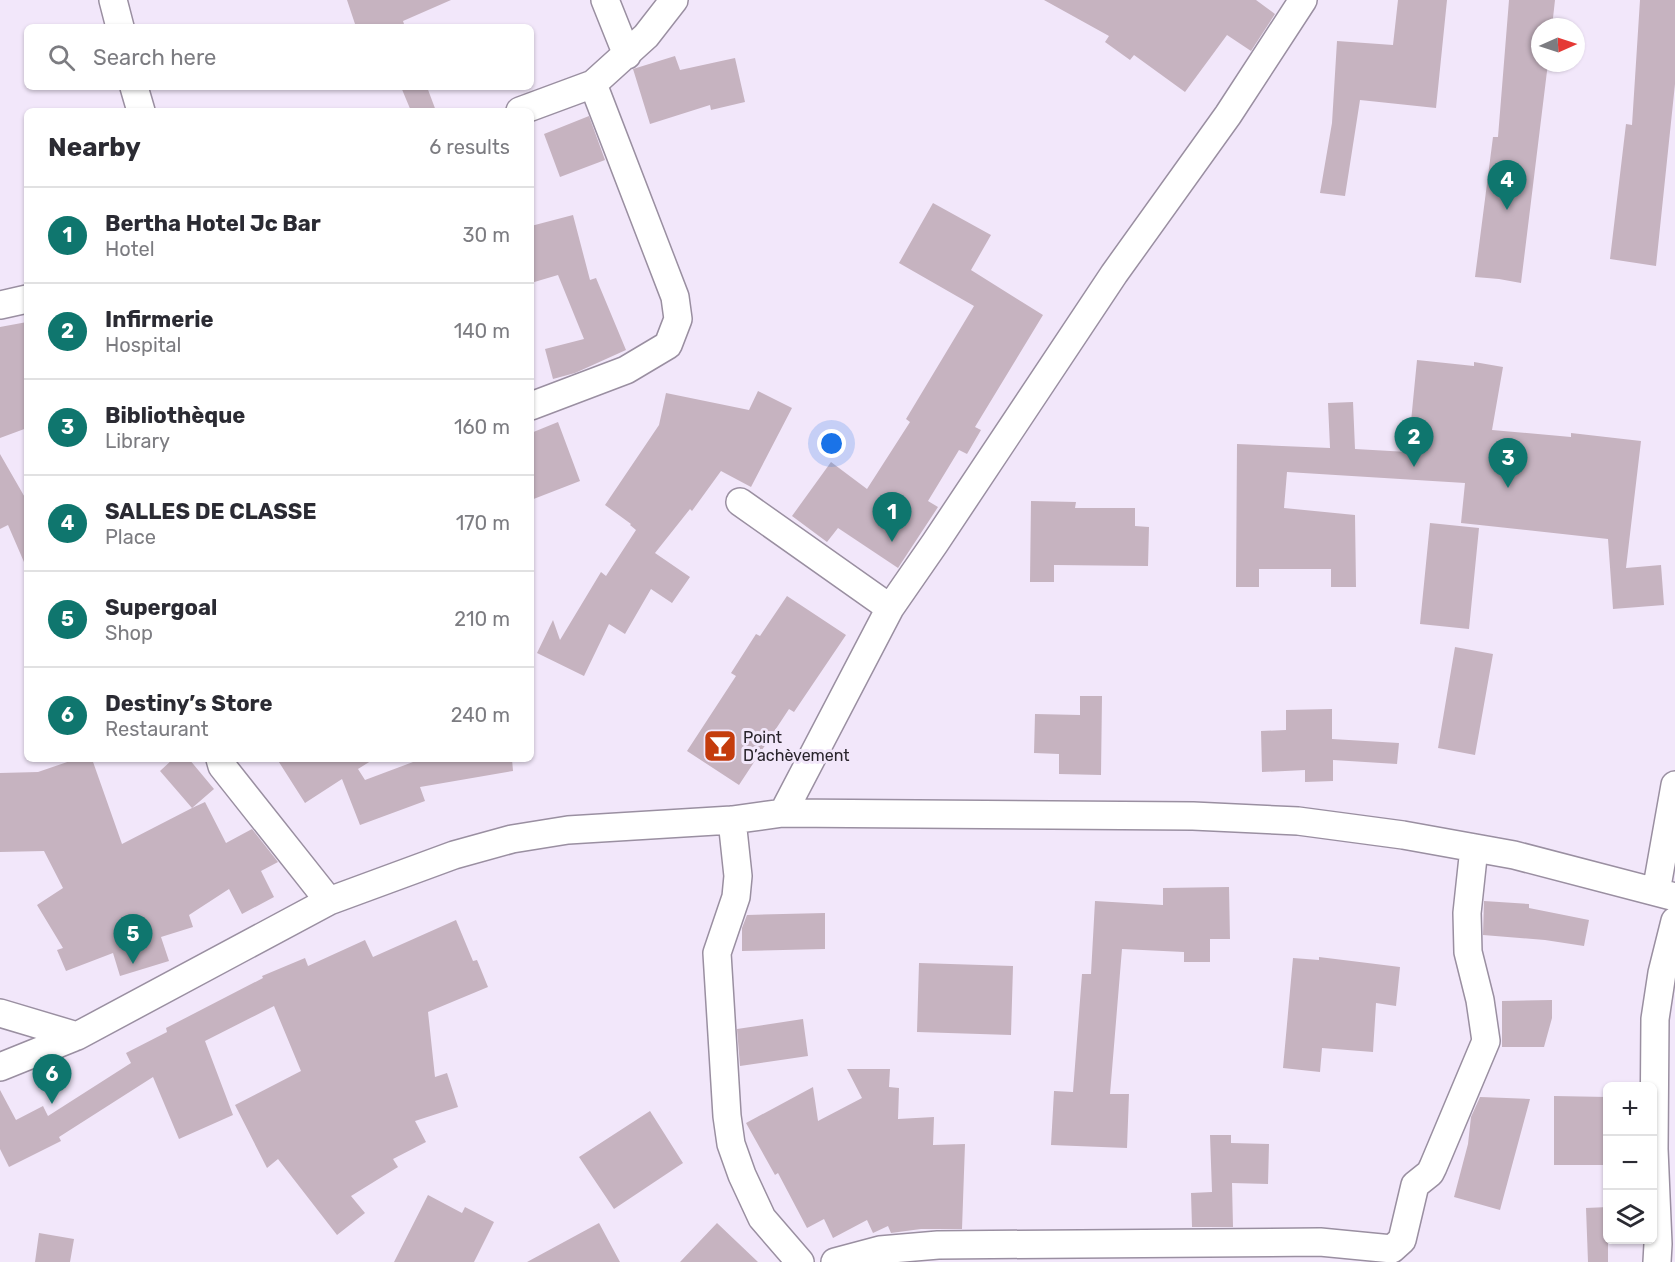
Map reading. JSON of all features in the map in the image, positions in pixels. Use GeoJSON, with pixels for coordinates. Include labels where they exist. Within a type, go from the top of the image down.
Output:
{"type":"FeatureCollection","features":[{"type":"Feature","properties":{"kind":"street"},"geometry":{"type":"LineString","coordinates":[[605,0],[627,56]]}},
{"type":"Feature","properties":{"kind":"street"},"geometry":{"type":"LineString","coordinates":[[528,108],[593,84],[627,56],[674,0]]}},
{"type":"Feature","properties":{"kind":"street"},"geometry":{"type":"LineString","coordinates":[[783,813],[890,608],[1114,274],[1228,115],[1303,0]]}},
{"type":"Feature","properties":{"kind":"street"},"geometry":{"type":"LineString","coordinates":[[534,405],[626,370],[668,345],[678,319],[675,297],[593,84]]}},
{"type":"Feature","properties":{"kind":"street"},"geometry":{"type":"LineString","coordinates":[[135,90],[140,108]]}},
{"type":"Feature","properties":{"kind":"street"},"geometry":{"type":"LineString","coordinates":[[0,305],[24,300]]}},
{"type":"Feature","properties":{"kind":"street"},"geometry":{"type":"LineString","coordinates":[[740,502],[890,608]]}},
{"type":"Feature","properties":{"kind":"street"},"geometry":{"type":"LineString","coordinates":[[221,762],[329,901]]}},
{"type":"Feature","properties":{"kind":"street"},"geometry":{"type":"LineString","coordinates":[[0,1067],[77,1036],[329,901],[454,855],[512,839],[568,830],[732,820],[783,813],[1181,816],[1310,823],[1403,835],[1514,855],[1665,895],[1675,785]]}},
{"type":"Feature","properties":{"kind":"street"},"geometry":{"type":"LineString","coordinates":[[732,820],[738,876],[736,897],[717,953],[727,1116],[731,1144],[742,1175],[762,1218],[800,1262]]}},
{"type":"Feature","properties":{"kind":"street"},"geometry":{"type":"LineString","coordinates":[[835,1262],[880,1250],[938,1245],[1320,1242],[1392,1249],[1397,1246],[1402,1240],[1415,1185],[1430,1173],[1433,1167],[1486,1041],[1480,1000],[1468,952],[1467,913],[1474,848]]}},
{"type":"Feature","properties":{"kind":"street"},"geometry":{"type":"LineString","coordinates":[[1657,1262],[1654,1149],[1655,1020],[1662,973],[1675,921]]}},
{"type":"Feature","properties":{"kind":"street"},"geometry":{"type":"LineString","coordinates":[[0,1013],[77,1036]]}},
{"type":"Feature","properties":{"kind":"building"},"geometry":{"type":"Polygon","coordinates":[[[347,0],[451,0],[403,21],[404,24],[355,24],[347,0]]]}},
{"type":"Feature","properties":{"kind":"building"},"geometry":{"type":"Polygon","coordinates":[[[1044,0],[1256,0],[1275,14],[1251,51],[1227,35],[1185,92],[1134,55],[1130,60],[1105,42],[1109,36],[1044,0]]]}},
{"type":"Feature","properties":{"kind":"building"},"geometry":{"type":"Polygon","coordinates":[[[1398,0],[1447,0],[1436,108],[1360,100],[1345,196],[1320,193],[1332,123],[1337,41],[1393,45],[1398,0]]]}},
{"type":"Feature","properties":{"kind":"building"},"geometry":{"type":"Polygon","coordinates":[[[1509,0],[1555,0],[1553,18],[1531,18],[1531,72],[1547,72],[1521,283],[1475,277],[1493,137],[1498,137],[1509,0]]]}},
{"type":"Feature","properties":{"kind":"building"},"geometry":{"type":"Polygon","coordinates":[[[1640,0],[1675,0],[1675,84],[1656,266],[1610,259],[1626,124],[1632,125],[1640,0]]]}},
{"type":"Feature","properties":{"kind":"building"},"geometry":{"type":"Polygon","coordinates":[[[675,56],[680,70],[735,58],[745,102],[711,110],[710,105],[650,124],[633,69],[675,56]]]}},
{"type":"Feature","properties":{"kind":"building"},"geometry":{"type":"Polygon","coordinates":[[[402,90],[428,90],[435,108],[410,108],[402,90]]]}},
{"type":"Feature","properties":{"kind":"building"},"geometry":{"type":"Polygon","coordinates":[[[589,116],[605,160],[560,177],[544,134],[589,116]]]}},
{"type":"Feature","properties":{"kind":"building"},"geometry":{"type":"Polygon","coordinates":[[[933,203],[991,235],[971,270],[1043,315],[975,427],[981,430],[967,454],[959,450],[928,501],[938,507],[898,568],[838,528],[827,542],[792,516],[831,462],[867,489],[910,422],[906,419],[974,306],[899,263],[933,203]]]}},
{"type":"Feature","properties":{"kind":"building"},"geometry":{"type":"Polygon","coordinates":[[[573,215],[590,280],[596,278],[626,350],[575,373],[553,379],[545,349],[584,339],[558,275],[534,282],[534,225],[573,215]]]}},
{"type":"Feature","properties":{"kind":"building"},"geometry":{"type":"Polygon","coordinates":[[[24,323],[24,429],[0,438],[0,327],[24,323]]]}},
{"type":"Feature","properties":{"kind":"building"},"geometry":{"type":"Polygon","coordinates":[[[1417,360],[1474,366],[1474,362],[1503,367],[1492,430],[1571,437],[1571,433],[1641,441],[1626,568],[1661,565],[1664,605],[1613,609],[1608,539],[1461,523],[1465,483],[1287,472],[1284,508],[1355,515],[1356,587],[1331,587],[1331,569],[1259,569],[1259,587],[1236,587],[1237,444],[1330,448],[1328,403],[1353,402],[1355,449],[1408,452],[1417,360]]]}},
{"type":"Feature","properties":{"kind":"building"},"geometry":{"type":"Polygon","coordinates":[[[758,391],[792,408],[751,487],[721,471],[692,511],[690,509],[655,553],[690,577],[672,603],[651,589],[625,634],[609,624],[584,676],[537,653],[553,620],[560,640],[601,572],[606,576],[636,530],[605,505],[659,425],[666,393],[749,410],[758,391]]]}},
{"type":"Feature","properties":{"kind":"building"},"geometry":{"type":"Polygon","coordinates":[[[558,422],[580,481],[534,499],[534,432],[558,422]]]}},
{"type":"Feature","properties":{"kind":"building"},"geometry":{"type":"Polygon","coordinates":[[[0,454],[24,496],[24,562],[8,525],[0,529],[0,454]]]}},
{"type":"Feature","properties":{"kind":"building"},"geometry":{"type":"Polygon","coordinates":[[[1031,501],[1076,502],[1075,508],[1135,508],[1135,526],[1149,527],[1148,566],[1054,565],[1054,582],[1030,582],[1031,501]]]}},
{"type":"Feature","properties":{"kind":"building"},"geometry":{"type":"Polygon","coordinates":[[[1430,523],[1479,528],[1469,629],[1420,624],[1430,523]]]}},
{"type":"Feature","properties":{"kind":"building"},"geometry":{"type":"Polygon","coordinates":[[[787,596],[846,635],[794,712],[789,709],[739,785],[687,751],[736,676],[731,673],[756,634],[760,636],[787,596]]]}},
{"type":"Feature","properties":{"kind":"building"},"geometry":{"type":"Polygon","coordinates":[[[1455,647],[1493,654],[1475,755],[1438,748],[1455,647]]]}},
{"type":"Feature","properties":{"kind":"building"},"geometry":{"type":"Polygon","coordinates":[[[1080,696],[1102,696],[1101,775],[1059,774],[1059,754],[1034,753],[1035,714],[1080,715],[1080,696]]]}},
{"type":"Feature","properties":{"kind":"building"},"geometry":{"type":"Polygon","coordinates":[[[1332,709],[1332,739],[1399,743],[1397,764],[1333,760],[1333,781],[1305,782],[1305,770],[1262,772],[1261,731],[1286,730],[1286,710],[1332,709]]]}},
{"type":"Feature","properties":{"kind":"building"},"geometry":{"type":"Polygon","coordinates":[[[67,762],[93,762],[122,844],[205,802],[226,843],[252,829],[278,862],[261,871],[274,897],[242,914],[229,889],[189,915],[193,927],[161,937],[169,961],[120,976],[113,953],[66,971],[57,950],[63,948],[37,905],[63,888],[44,851],[0,852],[0,773],[38,772],[67,762]]]}},
{"type":"Feature","properties":{"kind":"building"},"geometry":{"type":"Polygon","coordinates":[[[170,762],[192,762],[214,789],[192,808],[160,771],[170,762]]]}},
{"type":"Feature","properties":{"kind":"building"},"geometry":{"type":"Polygon","coordinates":[[[279,762],[369,762],[358,769],[365,780],[413,762],[512,762],[513,771],[420,787],[425,801],[360,825],[342,779],[305,803],[279,762]]]}},
{"type":"Feature","properties":{"kind":"building"},"geometry":{"type":"Polygon","coordinates":[[[1229,887],[1230,939],[1210,939],[1210,962],[1184,962],[1184,952],[1122,949],[1110,1094],[1129,1094],[1127,1148],[1051,1145],[1054,1091],[1073,1092],[1082,974],[1091,974],[1095,901],[1163,905],[1163,888],[1229,887]]]}},
{"type":"Feature","properties":{"kind":"building"},"geometry":{"type":"Polygon","coordinates":[[[1484,901],[1529,904],[1529,908],[1589,920],[1584,946],[1483,935],[1484,901]]]}},
{"type":"Feature","properties":{"kind":"building"},"geometry":{"type":"Polygon","coordinates":[[[825,913],[825,949],[742,951],[742,928],[747,915],[825,913]]]}},
{"type":"Feature","properties":{"kind":"building"},"geometry":{"type":"Polygon","coordinates":[[[456,920],[473,961],[477,960],[488,987],[428,1012],[435,1077],[447,1073],[458,1107],[415,1121],[426,1142],[393,1159],[398,1167],[351,1196],[365,1213],[337,1235],[278,1159],[267,1168],[235,1105],[301,1071],[274,1006],[205,1041],[233,1115],[179,1139],[153,1077],[59,1137],[61,1141],[9,1167],[0,1149],[0,1090],[16,1120],[43,1106],[48,1116],[131,1063],[126,1053],[167,1032],[166,1028],[263,978],[262,976],[305,958],[308,966],[365,940],[373,957],[456,920]]]}},
{"type":"Feature","properties":{"kind":"building"},"geometry":{"type":"Polygon","coordinates":[[[1319,957],[1400,967],[1396,1006],[1376,1003],[1373,1052],[1322,1048],[1320,1072],[1283,1068],[1293,958],[1319,960],[1319,957]]]}},
{"type":"Feature","properties":{"kind":"building"},"geometry":{"type":"Polygon","coordinates":[[[919,963],[1013,966],[1011,1035],[917,1032],[919,963]]]}},
{"type":"Feature","properties":{"kind":"building"},"geometry":{"type":"Polygon","coordinates":[[[1552,1000],[1552,1018],[1544,1047],[1502,1047],[1502,1001],[1552,1000]]]}},
{"type":"Feature","properties":{"kind":"building"},"geometry":{"type":"Polygon","coordinates":[[[803,1019],[808,1056],[740,1066],[737,1029],[803,1019]]]}},
{"type":"Feature","properties":{"kind":"building"},"geometry":{"type":"Polygon","coordinates":[[[847,1069],[890,1069],[889,1087],[899,1088],[898,1119],[934,1117],[933,1145],[965,1144],[962,1229],[921,1229],[891,1233],[888,1226],[873,1233],[867,1220],[833,1238],[824,1219],[807,1228],[778,1173],[775,1175],[746,1123],[813,1087],[818,1121],[862,1098],[847,1069]]]}},
{"type":"Feature","properties":{"kind":"building"},"geometry":{"type":"Polygon","coordinates":[[[1554,1096],[1603,1097],[1603,1165],[1554,1165],[1554,1096]]]}},
{"type":"Feature","properties":{"kind":"building"},"geometry":{"type":"Polygon","coordinates":[[[1480,1097],[1530,1099],[1500,1210],[1454,1197],[1468,1144],[1471,1117],[1480,1097]]]}},
{"type":"Feature","properties":{"kind":"building"},"geometry":{"type":"Polygon","coordinates":[[[650,1111],[683,1163],[614,1209],[579,1157],[650,1111]]]}},
{"type":"Feature","properties":{"kind":"building"},"geometry":{"type":"Polygon","coordinates":[[[1210,1135],[1231,1135],[1231,1143],[1269,1144],[1268,1184],[1232,1183],[1233,1227],[1192,1227],[1191,1193],[1212,1192],[1210,1135]]]}},
{"type":"Feature","properties":{"kind":"building"},"geometry":{"type":"Polygon","coordinates":[[[428,1195],[462,1213],[465,1207],[494,1222],[474,1262],[394,1262],[428,1195]]]}},
{"type":"Feature","properties":{"kind":"building"},"geometry":{"type":"Polygon","coordinates":[[[1603,1207],[1603,1244],[1608,1244],[1608,1262],[1588,1262],[1586,1208],[1603,1207]]]}},
{"type":"Feature","properties":{"kind":"building"},"geometry":{"type":"Polygon","coordinates":[[[599,1223],[620,1262],[527,1262],[599,1223]]]}},
{"type":"Feature","properties":{"kind":"building"},"geometry":{"type":"Polygon","coordinates":[[[717,1223],[758,1262],[680,1262],[717,1223]]]}},
{"type":"Feature","properties":{"kind":"building"},"geometry":{"type":"Polygon","coordinates":[[[39,1233],[74,1239],[70,1262],[35,1262],[39,1233]]]}},
{"type":"Feature","properties":{"kind":"place","name":"SALLES DE CLASSE"},"geometry":{"type":"Point","coordinates":[1507,210]}},
{"type":"Feature","properties":{"kind":"place","name":"Infirmerie"},"geometry":{"type":"Point","coordinates":[1414,467]}},
{"type":"Feature","properties":{"kind":"place","name":"Bibliothèque"},"geometry":{"type":"Point","coordinates":[1508,488]}},
{"type":"Feature","properties":{"kind":"place","name":"Bertha Hotel Jc Bar"},"geometry":{"type":"Point","coordinates":[892,542]}},
{"type":"Feature","properties":{"kind":"place","name":"Point D’achèvement"},"geometry":{"type":"Point","coordinates":[720,746]}},
{"type":"Feature","properties":{"kind":"place","name":"Supergoal"},"geometry":{"type":"Point","coordinates":[133,964]}},
{"type":"Feature","properties":{"kind":"place","name":"Destiny’s Store"},"geometry":{"type":"Point","coordinates":[52,1104]}}]}
